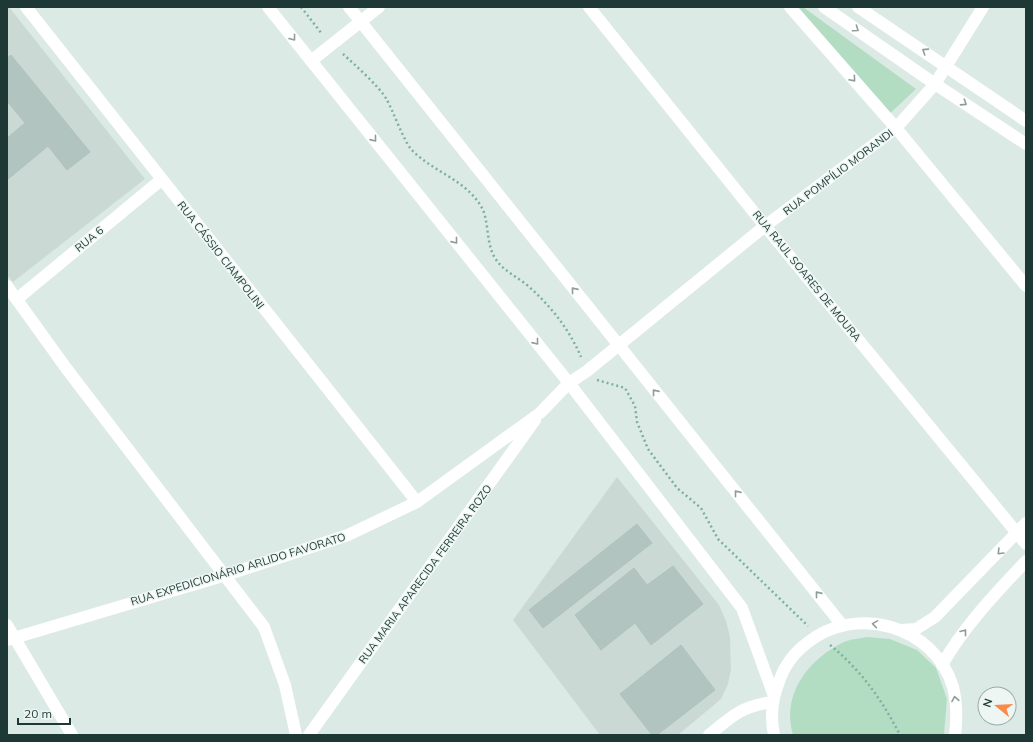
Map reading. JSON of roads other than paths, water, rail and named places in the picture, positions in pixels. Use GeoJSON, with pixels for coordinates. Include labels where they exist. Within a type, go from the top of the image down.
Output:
{"type":"FeatureCollection","features":[{"type":"Feature","properties":{"kind":"street","name":"RUA CÁSSIO CIAMPOLINI"},"geometry":{"type":"LineString","coordinates":[[26,7],[161,180],[417,502]]}},
{"type":"Feature","properties":{"kind":"street"},"geometry":{"type":"LineString","coordinates":[[268,7],[569,383],[742,608],[773,699]]}},
{"type":"Feature","properties":{"kind":"street"},"geometry":{"type":"LineString","coordinates":[[349,7],[842,625]]}},
{"type":"Feature","properties":{"kind":"street"},"geometry":{"type":"LineString","coordinates":[[311,61],[379,7]]}},
{"type":"Feature","properties":{"kind":"street","name":"RUA RAUL SOARES DE MOURA"},"geometry":{"type":"LineString","coordinates":[[589,7],[765,226],[1026,544]]}},
{"type":"Feature","properties":{"kind":"street"},"geometry":{"type":"LineString","coordinates":[[790,7],[896,128],[1026,286]]}},
{"type":"Feature","properties":{"kind":"street"},"geometry":{"type":"LineString","coordinates":[[824,7],[935,84],[1026,144]]}},
{"type":"Feature","properties":{"kind":"street"},"geometry":{"type":"LineString","coordinates":[[858,7],[1026,121]]}},
{"type":"Feature","properties":{"kind":"street","name":"RUA POMPÍLIO MORANDI"},"geometry":{"type":"LineString","coordinates":[[569,383],[619,346],[765,226],[896,128],[935,84],[983,7]]}},
{"type":"Feature","properties":{"kind":"street","name":"RUA 6"},"geometry":{"type":"LineString","coordinates":[[17,299],[161,180]]}},
{"type":"Feature","properties":{"kind":"street"},"geometry":{"type":"LineString","coordinates":[[7,286],[70,375],[226,575],[264,627],[285,685],[296,735]]}},
{"type":"Feature","properties":{"kind":"street","name":"RUA EXPEDICIONÁRIO ARLIDO FAVORATO"},"geometry":{"type":"LineString","coordinates":[[11,639],[226,575],[348,535],[417,502],[540,413],[569,383]]}},
{"type":"Feature","properties":{"kind":"street","name":"RUA MARIA APARECIDA FERREIRA ROZO"},"geometry":{"type":"LineString","coordinates":[[309,735],[540,413]]}},
{"type":"Feature","properties":{"kind":"street"},"geometry":{"type":"LineString","coordinates":[[901,630],[916,629],[935,617],[1026,523]]}},
{"type":"Feature","properties":{"kind":"street"},"geometry":{"type":"LineString","coordinates":[[942,665],[963,633],[993,596],[1026,561]]}},
{"type":"Feature","properties":{"kind":"street"},"geometry":{"type":"LineString","coordinates":[[774,735],[772,726],[773,699],[782,672],[798,651],[818,635],[842,625],[872,622],[901,630],[924,644],[942,665],[953,686],[957,710],[955,735]]}},
{"type":"Feature","properties":{"kind":"street"},"geometry":{"type":"LineString","coordinates":[[7,625],[11,639],[72,735]]}},
{"type":"Feature","properties":{"kind":"street"},"geometry":{"type":"LineString","coordinates":[[709,735],[737,713],[752,705],[773,699]]}}]}
